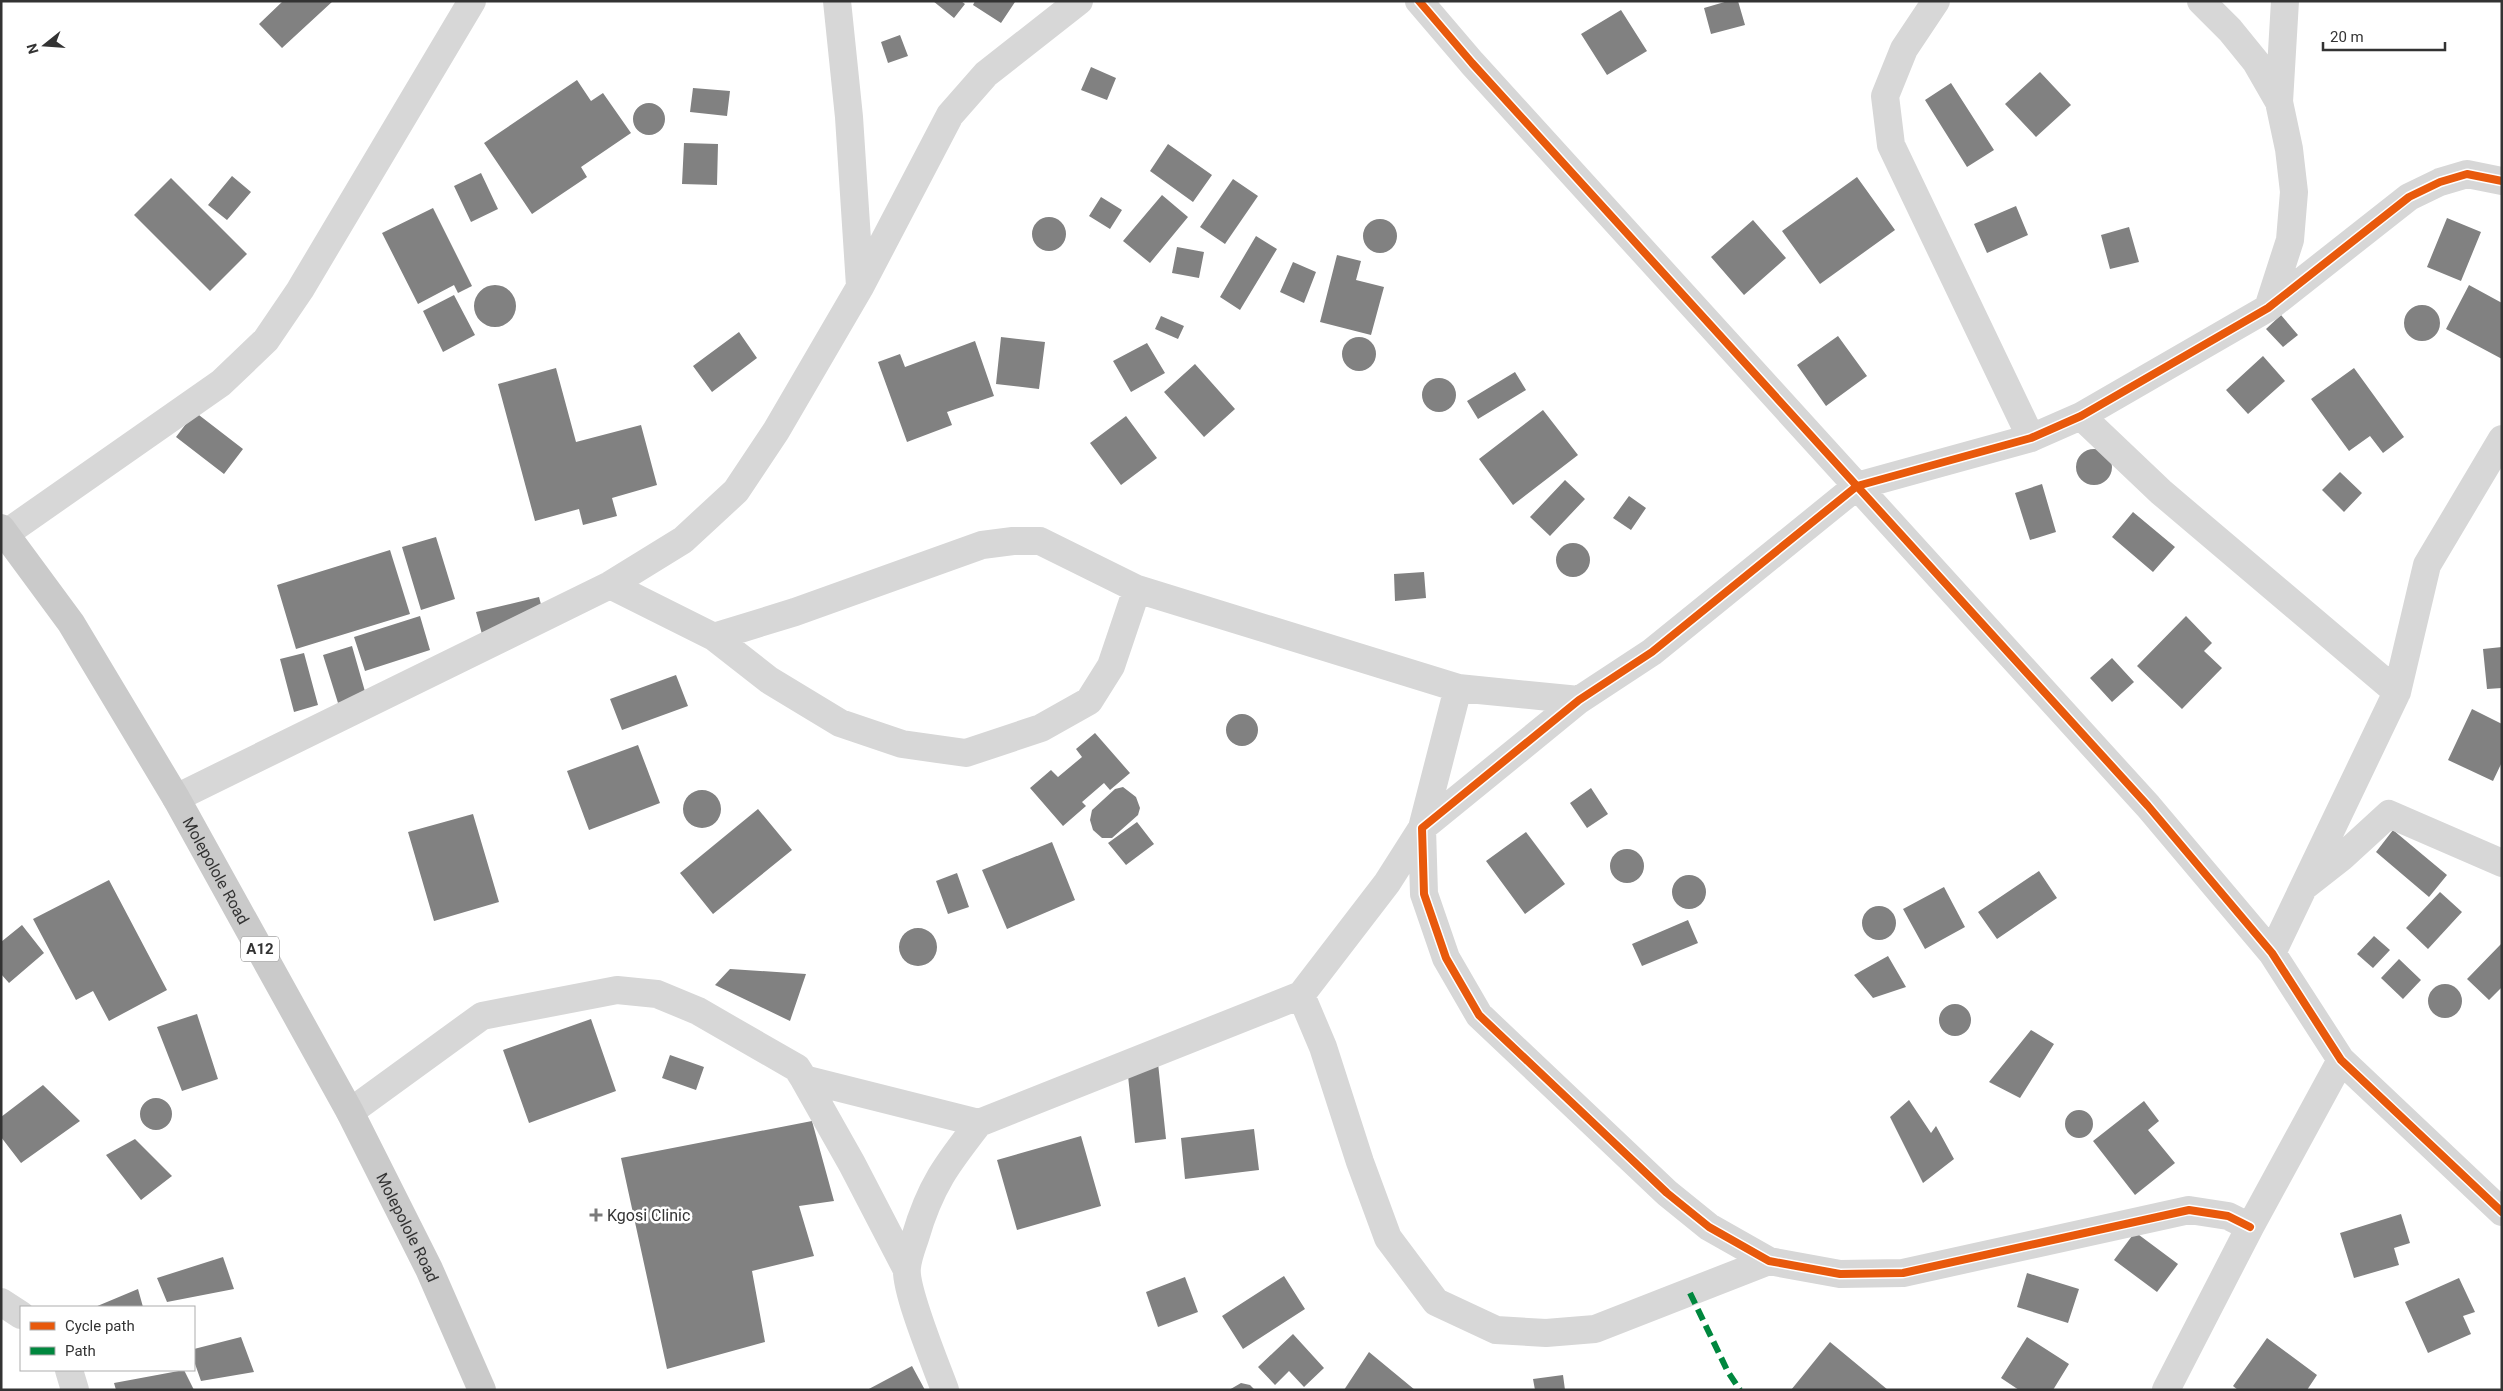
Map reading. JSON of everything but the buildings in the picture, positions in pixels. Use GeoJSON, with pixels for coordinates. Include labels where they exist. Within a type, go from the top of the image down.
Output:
{"type":"FeatureCollection","features":[{"type":"Feature","properties":{"kind":"main road","name":"Molepolole Road"},"geometry":{"type":"LineString","coordinates":[[3,531],[71,623],[176,798],[350,1112],[429,1269],[482,1390]]}},
{"type":"Feature","properties":{"kind":"street"},"geometry":{"type":"LineString","coordinates":[[3,531],[221,383],[266,340],[300,290],[472,1]]}},
{"type":"Feature","properties":{"kind":"street"},"geometry":{"type":"LineString","coordinates":[[837,1],[849,118],[860,287]]}},
{"type":"Feature","properties":{"kind":"street"},"geometry":{"type":"LineString","coordinates":[[176,798],[610,585],[683,540],[736,491],[776,431],[860,287],[950,115],[986,74],[1079,1]]}},
{"type":"Feature","properties":{"kind":"street"},"geometry":{"type":"LineString","coordinates":[[1419,1],[1472,63],[2148,806],[2272,953],[2341,1060],[2502,1212]]}},
{"type":"Feature","properties":{"kind":"street"},"geometry":{"type":"LineString","coordinates":[[1936,1],[1904,49],[1885,96],[1891,144],[2030,438]]}},
{"type":"Feature","properties":{"kind":"street"},"geometry":{"type":"LineString","coordinates":[[2202,1],[2230,30],[2256,62],[2279,102]]}},
{"type":"Feature","properties":{"kind":"street"},"geometry":{"type":"LineString","coordinates":[[2268,308],[2290,240],[2294,192],[2289,148],[2279,102],[2285,1]]}},
{"type":"Feature","properties":{"kind":"street"},"geometry":{"type":"LineString","coordinates":[[906,1268],[924,1208],[937,1179],[979,1123],[1301,995],[1387,883],[1422,828],[1579,700],[1652,652],[1857,486],[2030,438],[2081,416],[2268,308],[2409,197],[2440,182],[2467,174],[2502,181]]}},
{"type":"Feature","properties":{"kind":"street"},"geometry":{"type":"LineString","coordinates":[[2081,416],[2161,492],[2397,692]]}},
{"type":"Feature","properties":{"kind":"street"},"geometry":{"type":"LineString","coordinates":[[2272,953],[2300,890],[2397,692],[2427,565],[2502,439]]}},
{"type":"Feature","properties":{"kind":"street"},"geometry":{"type":"LineString","coordinates":[[714,636],[795,612],[982,545],[1013,540],[1040,541],[1138,589],[1458,688],[1579,700]]}},
{"type":"Feature","properties":{"kind":"street"},"geometry":{"type":"LineString","coordinates":[[610,585],[714,636],[769,680],[840,723],[902,744],[966,753],[1041,728],[1088,701],[1111,666],[1138,589]]}},
{"type":"Feature","properties":{"kind":"street"},"geometry":{"type":"LineString","coordinates":[[1458,688],[1422,828],[1424,894],[1446,958],[1479,1015],[1667,1193],[1709,1227],[1769,1261],[1840,1274],[1903,1274],[2189,1210],[2228,1216],[2250,1227]]}},
{"type":"Feature","properties":{"kind":"street"},"geometry":{"type":"LineString","coordinates":[[2300,890],[2342,857],[2389,814],[2502,863]]}},
{"type":"Feature","properties":{"kind":"street"},"geometry":{"type":"LineString","coordinates":[[350,1112],[482,1016],[617,990],[657,994],[698,1011],[797,1068],[852,1164],[906,1268],[912,1296],[945,1390]]}},
{"type":"Feature","properties":{"kind":"street"},"geometry":{"type":"LineString","coordinates":[[1301,995],[1323,1047],[1360,1162],[1388,1238],[1436,1302],[1496,1330],[1546,1333],[1595,1329],[1769,1261]]}},
{"type":"Feature","properties":{"kind":"street"},"geometry":{"type":"LineString","coordinates":[[2166,1390],[2250,1227],[2341,1060]]}},
{"type":"Feature","properties":{"kind":"street"},"geometry":{"type":"LineString","coordinates":[[804,1079],[979,1123]]}},
{"type":"Feature","properties":{"kind":"street"},"geometry":{"type":"LineString","coordinates":[[1,1302],[20,1314]]}},
{"type":"Feature","properties":{"kind":"street"},"geometry":{"type":"LineString","coordinates":[[69,1371],[75,1390]]}},
{"type":"Feature","properties":{"kind":"marked path"},"geometry":{"type":"LineString","coordinates":[[1690,1293],[1728,1372],[1740,1390]]}},
{"type":"Feature","properties":{"kind":"cycle path"},"geometry":{"type":"LineString","coordinates":[[1419,1],[1472,63],[2148,806],[2272,953],[2341,1060],[2502,1212]]}},
{"type":"Feature","properties":{"kind":"cycle path"},"geometry":{"type":"LineString","coordinates":[[2250,1227],[2228,1216],[2189,1210],[1903,1273],[1840,1274],[1769,1261],[1709,1227],[1667,1193],[1479,1015],[1446,958],[1424,894],[1422,828],[1579,700],[1652,652],[1857,486],[2031,438],[2081,416],[2268,308],[2409,197],[2440,182],[2467,174],[2502,181]]}},
{"type":"Feature","properties":{"kind":"place","name":"Kgosi Clinic"},"geometry":{"type":"Point","coordinates":[596,1215]}}]}
